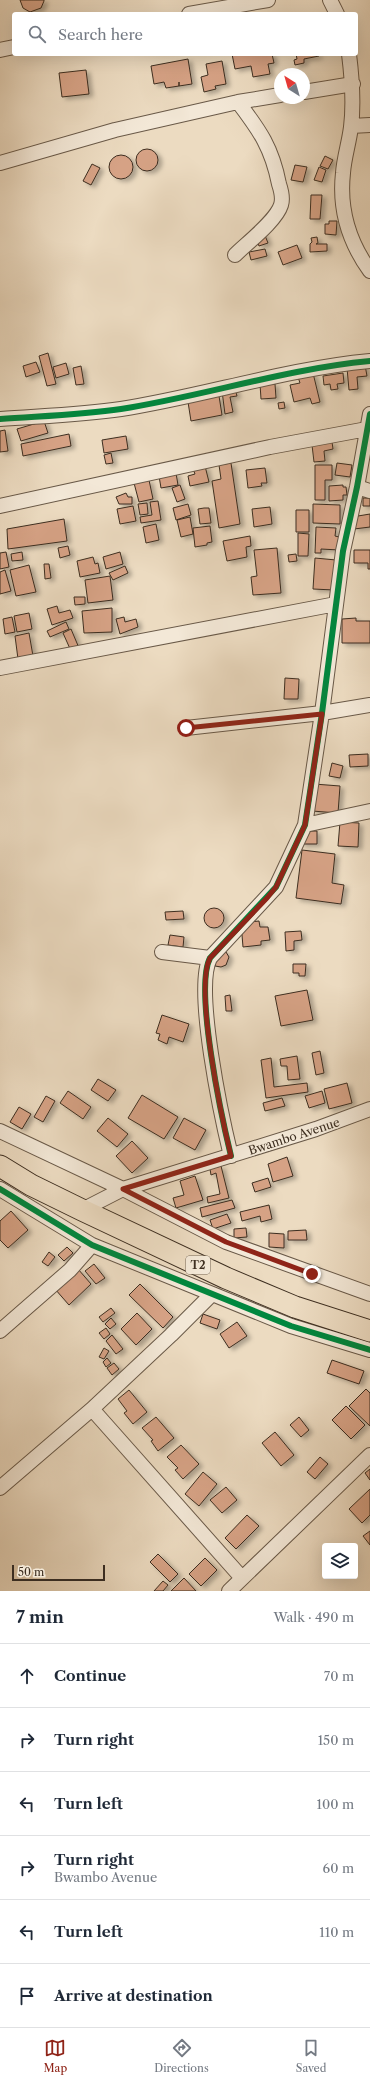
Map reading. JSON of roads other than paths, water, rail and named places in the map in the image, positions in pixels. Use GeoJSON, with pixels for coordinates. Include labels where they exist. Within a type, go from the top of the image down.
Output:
{"type":"FeatureCollection","features":[{"type":"Feature","properties":{"kind":"highway","name":"T2"},"geometry":{"type":"LineString","coordinates":[[0,1166],[31,1185],[233,1281],[295,1307],[370,1332]]}},
{"type":"Feature","properties":{"kind":"street"},"geometry":{"type":"LineString","coordinates":[[200,12],[268,0]]}},
{"type":"Feature","properties":{"kind":"street"},"geometry":{"type":"LineString","coordinates":[[330,0],[335,12]]}},
{"type":"Feature","properties":{"kind":"street"},"geometry":{"type":"LineString","coordinates":[[0,50],[12,47]]}},
{"type":"Feature","properties":{"kind":"street"},"geometry":{"type":"LineString","coordinates":[[349,56],[353,84],[351,126],[343,171],[343,205],[348,231],[355,248],[370,271]]}},
{"type":"Feature","properties":{"kind":"street"},"geometry":{"type":"LineString","coordinates":[[310,91],[353,84]]}},
{"type":"Feature","properties":{"kind":"street"},"geometry":{"type":"LineString","coordinates":[[1,160],[115,130],[238,102],[274,96]]}},
{"type":"Feature","properties":{"kind":"street"},"geometry":{"type":"LineString","coordinates":[[235,255],[275,215],[281,205],[280,186],[269,147],[238,102]]}},
{"type":"Feature","properties":{"kind":"street"},"geometry":{"type":"LineString","coordinates":[[351,126],[370,125]]}},
{"type":"Feature","properties":{"kind":"street"},"geometry":{"type":"LineString","coordinates":[[0,419],[121,409],[288,374],[341,364],[370,361]]}},
{"type":"Feature","properties":{"kind":"street"},"geometry":{"type":"LineString","coordinates":[[231,1156],[220,1109],[211,1046],[205,977],[210,958],[276,887],[305,825],[322,714],[343,552],[364,489],[367,429],[370,414]]}},
{"type":"Feature","properties":{"kind":"street"},"geometry":{"type":"LineString","coordinates":[[0,506],[270,447],[367,429]]}},
{"type":"Feature","properties":{"kind":"street"},"geometry":{"type":"LineString","coordinates":[[0,668],[336,604]]}},
{"type":"Feature","properties":{"kind":"street"},"geometry":{"type":"LineString","coordinates":[[186,728],[322,714],[370,705]]}},
{"type":"Feature","properties":{"kind":"street"},"geometry":{"type":"LineString","coordinates":[[305,825],[370,811]]}},
{"type":"Feature","properties":{"kind":"street"},"geometry":{"type":"LineString","coordinates":[[162,952],[210,958]]}},
{"type":"Feature","properties":{"kind":"street","name":"Bwambo Avenue"},"geometry":{"type":"LineString","coordinates":[[82,1210],[123,1189],[316,1129],[370,1109]]}},
{"type":"Feature","properties":{"kind":"street"},"geometry":{"type":"LineString","coordinates":[[0,1131],[123,1189],[226,1242],[370,1294]]}},
{"type":"Feature","properties":{"kind":"street"},"geometry":{"type":"LineString","coordinates":[[0,1189],[92,1246],[291,1326],[370,1350]]}},
{"type":"Feature","properties":{"kind":"street"},"geometry":{"type":"LineString","coordinates":[[0,1331],[70,1270],[92,1246]]}},
{"type":"Feature","properties":{"kind":"street"},"geometry":{"type":"LineString","coordinates":[[0,1488],[92,1409],[171,1335],[210,1294]]}},
{"type":"Feature","properties":{"kind":"street"},"geometry":{"type":"LineString","coordinates":[[92,1409],[242,1578]]}},
{"type":"Feature","properties":{"kind":"street"},"geometry":{"type":"LineString","coordinates":[[229,1591],[370,1455]]}}]}
